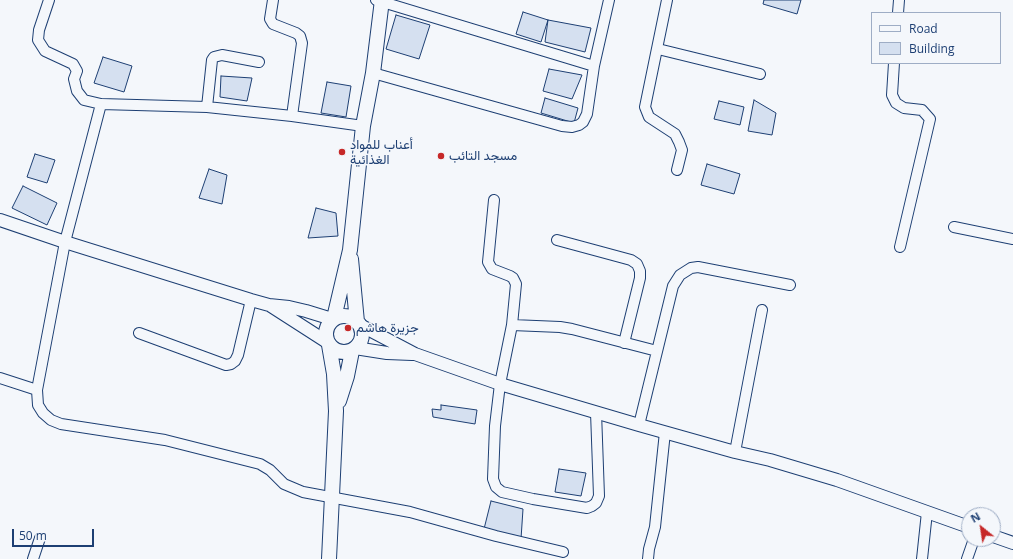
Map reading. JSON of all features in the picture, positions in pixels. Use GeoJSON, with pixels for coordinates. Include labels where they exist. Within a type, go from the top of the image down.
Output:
{"type":"FeatureCollection","features":[{"type":"Feature","properties":{"kind":"main road"},"geometry":{"type":"LineString","coordinates":[[329,559],[336,411],[334,374],[325,330],[333,319],[350,250],[363,126],[373,73],[380,0]]}},
{"type":"Feature","properties":{"kind":"main road"},"geometry":{"type":"LineString","coordinates":[[328,343],[339,352],[348,352],[360,342],[362,337],[350,250]]}},
{"type":"Feature","properties":{"kind":"main road"},"geometry":{"type":"LineString","coordinates":[[333,319],[346,316],[359,323]]}},
{"type":"Feature","properties":{"kind":"main road"},"geometry":{"type":"LineString","coordinates":[[336,411],[353,349]]}},
{"type":"Feature","properties":{"kind":"street"},"geometry":{"type":"LineString","coordinates":[[49,0],[39,30],[38,40],[45,51],[73,64],[77,71],[74,79],[77,91],[84,100],[101,104],[207,107],[292,116],[363,126]]}},
{"type":"Feature","properties":{"kind":"street"},"geometry":{"type":"LineString","coordinates":[[273,0],[270,19],[273,24],[296,33],[300,36],[302,42],[292,116]]}},
{"type":"Feature","properties":{"kind":"street"},"geometry":{"type":"LineString","coordinates":[[380,0],[473,30],[594,66]]}},
{"type":"Feature","properties":{"kind":"street"},"geometry":{"type":"LineString","coordinates":[[373,73],[562,126],[572,127],[579,125],[583,122],[587,114],[594,66],[609,0]]}},
{"type":"Feature","properties":{"kind":"street"},"geometry":{"type":"LineString","coordinates":[[667,0],[645,107],[649,118],[675,134],[682,150],[677,170]]}},
{"type":"Feature","properties":{"kind":"street"},"geometry":{"type":"LineString","coordinates":[[898,12],[899,0]]}},
{"type":"Feature","properties":{"kind":"street"},"geometry":{"type":"LineString","coordinates":[[658,49],[760,74]]}},
{"type":"Feature","properties":{"kind":"street"},"geometry":{"type":"LineString","coordinates":[[207,107],[212,60],[214,57],[222,55],[259,62]]}},
{"type":"Feature","properties":{"kind":"street"},"geometry":{"type":"LineString","coordinates":[[894,64],[892,95],[896,102],[904,108],[922,110],[930,119],[900,247]]}},
{"type":"Feature","properties":{"kind":"street"},"geometry":{"type":"LineString","coordinates":[[101,104],[65,242],[37,390],[38,405],[43,413],[51,420],[61,424],[164,440],[260,464],[270,470],[284,484],[303,492],[410,512],[496,536],[564,552]]}},
{"type":"Feature","properties":{"kind":"street"},"geometry":{"type":"LineString","coordinates":[[494,200],[488,262],[492,269],[510,276],[516,284],[512,325],[500,384],[495,426],[493,479],[496,487],[502,492],[533,499],[587,508],[592,506],[596,503],[599,496],[596,412]]}},
{"type":"Feature","properties":{"kind":"street"},"geometry":{"type":"LineString","coordinates":[[0,220],[65,242],[251,300],[269,305],[300,309],[333,319]]}},
{"type":"Feature","properties":{"kind":"street"},"geometry":{"type":"LineString","coordinates":[[954,227],[1013,239]]}},
{"type":"Feature","properties":{"kind":"street"},"geometry":{"type":"LineString","coordinates":[[557,240],[631,260],[637,264],[640,271],[640,278],[624,343]]}},
{"type":"Feature","properties":{"kind":"street"},"geometry":{"type":"LineString","coordinates":[[639,425],[673,286],[680,275],[690,268],[698,267],[790,285]]}},
{"type":"Feature","properties":{"kind":"street"},"geometry":{"type":"LineString","coordinates":[[140,333],[226,364],[231,364],[236,361],[238,356],[251,300]]}},
{"type":"Feature","properties":{"kind":"street"},"geometry":{"type":"LineString","coordinates":[[269,305],[328,343]]}},
{"type":"Feature","properties":{"kind":"street"},"geometry":{"type":"LineString","coordinates":[[735,452],[762,310]]}},
{"type":"Feature","properties":{"kind":"street"},"geometry":{"type":"LineString","coordinates":[[359,323],[415,354],[500,384],[639,425],[830,477],[961,524]]}},
{"type":"Feature","properties":{"kind":"street"},"geometry":{"type":"LineString","coordinates":[[512,325],[560,327],[657,351]]}},
{"type":"Feature","properties":{"kind":"street"},"geometry":{"type":"LineString","coordinates":[[353,349],[387,353],[415,354]]}},
{"type":"Feature","properties":{"kind":"street"},"geometry":{"type":"LineString","coordinates":[[0,378],[37,390]]}},
{"type":"Feature","properties":{"kind":"street"},"geometry":{"type":"LineString","coordinates":[[648,559],[655,527],[665,432]]}},
{"type":"Feature","properties":{"kind":"street"},"geometry":{"type":"LineString","coordinates":[[922,559],[927,512]]}},
{"type":"Feature","properties":{"kind":"street"},"geometry":{"type":"LineString","coordinates":[[34,559],[40,538]]}},
{"type":"Feature","properties":{"kind":"street"},"geometry":{"type":"LineString","coordinates":[[1001,539],[1013,543]]}},
{"type":"Feature","properties":{"kind":"street"},"geometry":{"type":"LineString","coordinates":[[967,559],[971,547]]}},
{"type":"Feature","properties":{"kind":"building"},"geometry":{"type":"Polygon","coordinates":[[[764,0],[801,0],[797,14],[763,4],[764,0]]]}},
{"type":"Feature","properties":{"kind":"building"},"geometry":{"type":"Polygon","coordinates":[[[523,12],[548,20],[541,42],[516,34],[523,12]]]}},
{"type":"Feature","properties":{"kind":"building"},"geometry":{"type":"Polygon","coordinates":[[[396,15],[430,25],[419,59],[386,49],[396,15]]]}},
{"type":"Feature","properties":{"kind":"building"},"geometry":{"type":"Polygon","coordinates":[[[548,20],[591,28],[585,52],[545,42],[548,20]]]}},
{"type":"Feature","properties":{"kind":"building"},"geometry":{"type":"Polygon","coordinates":[[[103,57],[132,66],[124,92],[94,83],[103,57]]]}},
{"type":"Feature","properties":{"kind":"building"},"geometry":{"type":"Polygon","coordinates":[[[549,69],[582,75],[572,99],[543,91],[549,69]]]}},
{"type":"Feature","properties":{"kind":"building"},"geometry":{"type":"Polygon","coordinates":[[[221,76],[252,78],[247,101],[220,97],[221,76]]]}},
{"type":"Feature","properties":{"kind":"building"},"geometry":{"type":"Polygon","coordinates":[[[327,82],[351,86],[346,117],[321,113],[327,82]]]}},
{"type":"Feature","properties":{"kind":"building"},"geometry":{"type":"Polygon","coordinates":[[[545,98],[578,108],[574,123],[541,113],[545,98]]]}},
{"type":"Feature","properties":{"kind":"building"},"geometry":{"type":"Polygon","coordinates":[[[754,100],[776,113],[772,135],[748,131],[754,100]]]}},
{"type":"Feature","properties":{"kind":"building"},"geometry":{"type":"Polygon","coordinates":[[[719,101],[744,107],[740,125],[714,119],[719,101]]]}},
{"type":"Feature","properties":{"kind":"building"},"geometry":{"type":"Polygon","coordinates":[[[35,154],[55,160],[47,183],[27,177],[35,154]]]}},
{"type":"Feature","properties":{"kind":"building"},"geometry":{"type":"Polygon","coordinates":[[[707,164],[740,174],[734,194],[701,185],[707,164]]]}},
{"type":"Feature","properties":{"kind":"building"},"geometry":{"type":"Polygon","coordinates":[[[209,169],[227,175],[222,204],[199,198],[209,169]]]}},
{"type":"Feature","properties":{"kind":"building"},"geometry":{"type":"Polygon","coordinates":[[[23,186],[57,203],[47,225],[12,208],[23,186]]]}},
{"type":"Feature","properties":{"kind":"building"},"geometry":{"type":"Polygon","coordinates":[[[316,208],[336,213],[338,236],[308,238],[316,208]]]}},
{"type":"Feature","properties":{"kind":"building"},"geometry":{"type":"Polygon","coordinates":[[[441,405],[477,410],[475,424],[433,417],[432,409],[441,410],[441,405]]]}},
{"type":"Feature","properties":{"kind":"building"},"geometry":{"type":"Polygon","coordinates":[[[559,469],[586,473],[581,496],[555,492],[559,469]]]}},
{"type":"Feature","properties":{"kind":"building"},"geometry":{"type":"Polygon","coordinates":[[[491,501],[523,509],[521,539],[484,529],[491,501]]]}},
{"type":"Feature","properties":{"kind":"place","name":"أعناب للمواد الغذائية"},"geometry":{"type":"Point","coordinates":[342,152]}},
{"type":"Feature","properties":{"kind":"place","name":"مسجد التائب"},"geometry":{"type":"Point","coordinates":[441,156]}},
{"type":"Feature","properties":{"kind":"place","name":"جزيرة هاشم"},"geometry":{"type":"Point","coordinates":[348,328]}}]}
